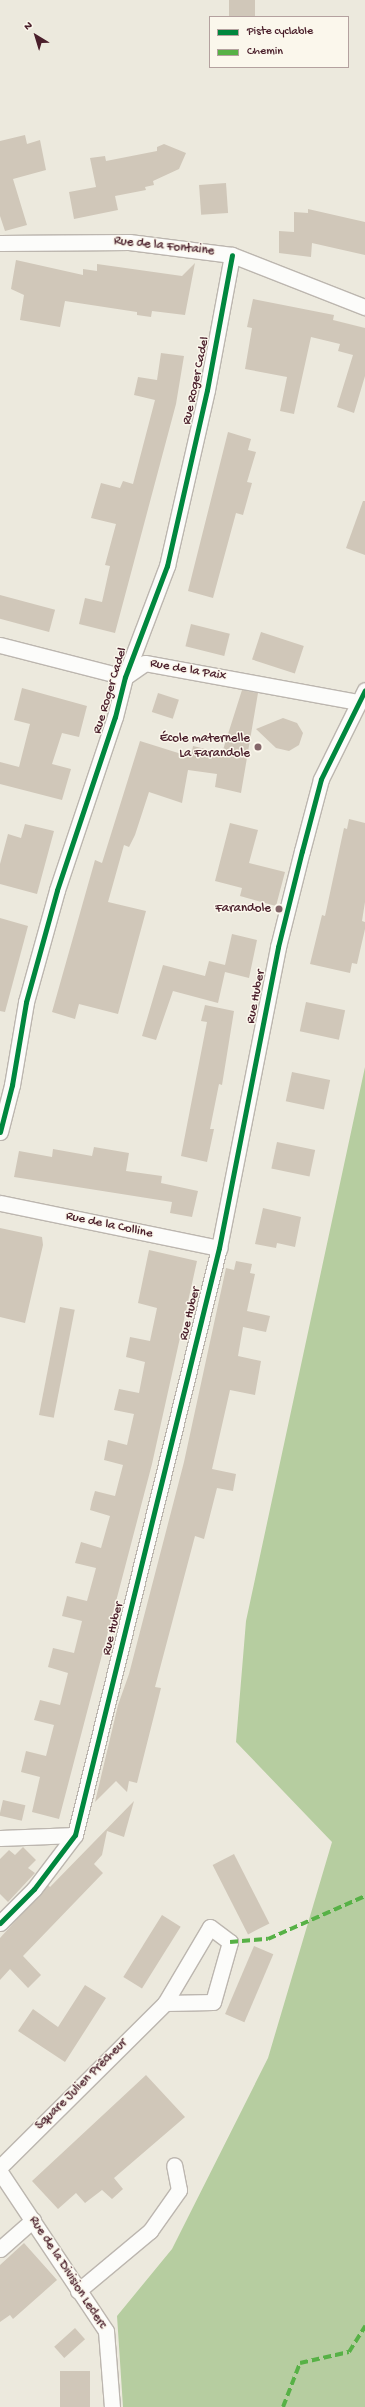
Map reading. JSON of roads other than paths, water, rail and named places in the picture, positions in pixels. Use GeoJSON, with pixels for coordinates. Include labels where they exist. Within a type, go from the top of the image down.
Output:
{"type":"FeatureCollection","features":[{"type":"Feature","properties":{"kind":"street","name":"Rue de la Fontaine"},"geometry":{"type":"LineString","coordinates":[[0,243],[129,242],[232,255],[365,307]]}},
{"type":"Feature","properties":{"kind":"street","name":"Rue Roger Cadel"},"geometry":{"type":"LineString","coordinates":[[0,1132],[12,1085],[26,1002],[57,890],[116,717],[125,676],[166,566],[207,390],[232,255]]}},
{"type":"Feature","properties":{"kind":"street"},"geometry":{"type":"LineString","coordinates":[[0,645],[125,676]]}},
{"type":"Feature","properties":{"kind":"street","name":"Rue de la Paix"},"geometry":{"type":"LineString","coordinates":[[125,676],[145,663],[362,696]]}},
{"type":"Feature","properties":{"kind":"street","name":"Rue Huber"},"geometry":{"type":"LineString","coordinates":[[0,1923],[34,1889],[75,1835],[219,1248],[278,947],[302,851],[321,779],[362,696]]}},
{"type":"Feature","properties":{"kind":"street","name":"Rue de la Colline"},"geometry":{"type":"LineString","coordinates":[[0,1203],[219,1248]]}},
{"type":"Feature","properties":{"kind":"street"},"geometry":{"type":"LineString","coordinates":[[0,1838],[75,1835]]}},
{"type":"Feature","properties":{"kind":"street","name":"Square Julien Prêcheur"},"geometry":{"type":"LineString","coordinates":[[0,2167],[165,2003],[210,1927],[230,1942],[213,2002],[165,2003]]}},
{"type":"Feature","properties":{"kind":"street"},"geometry":{"type":"LineString","coordinates":[[78,2291],[150,2231],[179,2190],[174,2165]]}},
{"type":"Feature","properties":{"kind":"street","name":"Rue de la Division Leclerc"},"geometry":{"type":"LineString","coordinates":[[0,2172],[106,2331],[112,2407]]}},
{"type":"Feature","properties":{"kind":"street"},"geometry":{"type":"LineString","coordinates":[[0,2248],[33,2220]]}},
{"type":"Feature","properties":{"kind":"place","name":"École maternelle La Farandole"},"geometry":{"type":"Point","coordinates":[258,747]}},
{"type":"Feature","properties":{"kind":"place","name":"Farandole"},"geometry":{"type":"Point","coordinates":[279,909]}}]}
